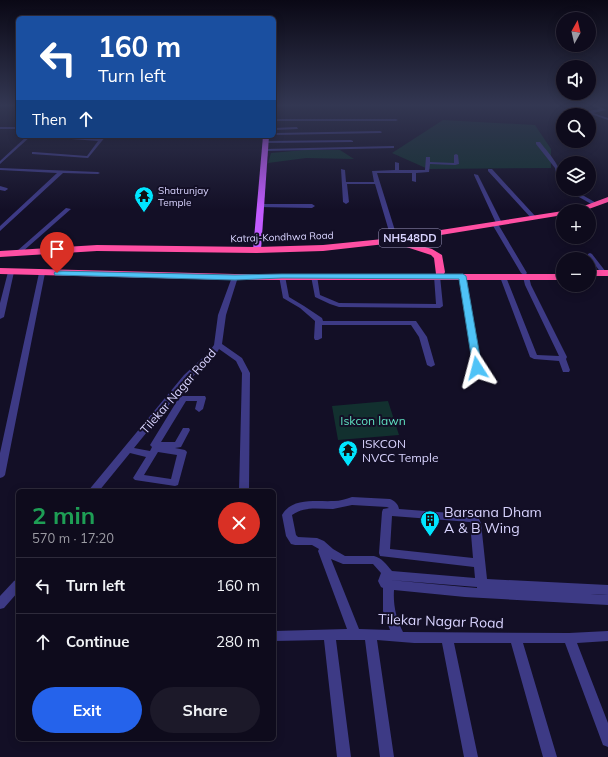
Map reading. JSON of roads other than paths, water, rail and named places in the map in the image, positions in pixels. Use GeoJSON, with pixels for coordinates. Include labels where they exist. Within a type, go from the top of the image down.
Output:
{"type":"FeatureCollection","features":[{"type":"Feature","properties":{"kind":"highway"},"geometry":{"type":"LineString","coordinates":[[596,204],[608,199]]}},
{"type":"Feature","properties":{"kind":"highway","name":"Katraj-Kondhwa Road"},"geometry":{"type":"LineString","coordinates":[[0,254],[121,248],[256,250],[323,248],[396,240],[556,214]]}},
{"type":"Feature","properties":{"kind":"highway"},"geometry":{"type":"LineString","coordinates":[[396,240],[404,246],[435,253],[439,256],[438,274]]}},
{"type":"Feature","properties":{"kind":"highway"},"geometry":{"type":"LineString","coordinates":[[0,271],[235,278],[282,276],[407,276],[438,274],[556,277]]}},
{"type":"Feature","properties":{"kind":"highway"},"geometry":{"type":"LineString","coordinates":[[438,274],[503,277],[556,273]]}},
{"type":"Feature","properties":{"kind":"highway"},"geometry":{"type":"LineString","coordinates":[[596,273],[607,274]]}},
{"type":"Feature","properties":{"kind":"highway"},"geometry":{"type":"LineString","coordinates":[[596,276],[607,274]]}},
{"type":"Feature","properties":{"kind":"main road"},"geometry":{"type":"LineString","coordinates":[[256,250],[266,139]]}},
{"type":"Feature","properties":{"kind":"street"},"geometry":{"type":"LineString","coordinates":[[0,163],[25,139]]}},
{"type":"Feature","properties":{"kind":"street"},"geometry":{"type":"LineString","coordinates":[[34,154],[88,157],[101,139]]}},
{"type":"Feature","properties":{"kind":"street"},"geometry":{"type":"LineString","coordinates":[[280,139],[351,141]]}},
{"type":"Feature","properties":{"kind":"street"},"geometry":{"type":"LineString","coordinates":[[538,143],[556,166]]}},
{"type":"Feature","properties":{"kind":"street"},"geometry":{"type":"LineString","coordinates":[[265,150],[392,147]]}},
{"type":"Feature","properties":{"kind":"street"},"geometry":{"type":"LineString","coordinates":[[396,240],[394,238],[377,183],[375,172],[427,171],[428,161],[455,164],[456,155]]}},
{"type":"Feature","properties":{"kind":"street"},"geometry":{"type":"LineString","coordinates":[[397,163],[397,171]]}},
{"type":"Feature","properties":{"kind":"street"},"geometry":{"type":"LineString","coordinates":[[0,169],[98,173]]}},
{"type":"Feature","properties":{"kind":"street"},"geometry":{"type":"LineString","coordinates":[[343,170],[346,202]]}},
{"type":"Feature","properties":{"kind":"street"},"geometry":{"type":"LineString","coordinates":[[490,170],[534,218]]}},
{"type":"Feature","properties":{"kind":"street"},"geometry":{"type":"LineString","coordinates":[[414,171],[414,181]]}},
{"type":"Feature","properties":{"kind":"street"},"geometry":{"type":"LineString","coordinates":[[0,229],[61,172]]}},
{"type":"Feature","properties":{"kind":"street"},"geometry":{"type":"LineString","coordinates":[[476,175],[497,223],[525,275],[528,285],[563,358],[562,359],[566,370]]}},
{"type":"Feature","properties":{"kind":"street"},"geometry":{"type":"LineString","coordinates":[[344,183],[377,183]]}},
{"type":"Feature","properties":{"kind":"street"},"geometry":{"type":"LineString","coordinates":[[581,196],[596,204]]}},
{"type":"Feature","properties":{"kind":"street"},"geometry":{"type":"LineString","coordinates":[[260,206],[312,206]]}},
{"type":"Feature","properties":{"kind":"street"},"geometry":{"type":"LineString","coordinates":[[20,252],[68,209]]}},
{"type":"Feature","properties":{"kind":"street"},"geometry":{"type":"LineString","coordinates":[[596,262],[607,274]]}},
{"type":"Feature","properties":{"kind":"street"},"geometry":{"type":"LineString","coordinates":[[0,316],[11,272]]}},
{"type":"Feature","properties":{"kind":"street"},"geometry":{"type":"LineString","coordinates":[[0,475],[42,273]]}},
{"type":"Feature","properties":{"kind":"street"},"geometry":{"type":"LineString","coordinates":[[314,276],[317,296],[339,305],[440,306],[438,274]]}},
{"type":"Feature","properties":{"kind":"street"},"geometry":{"type":"LineString","coordinates":[[282,276],[286,298],[316,317],[319,323],[318,338]]}},
{"type":"Feature","properties":{"kind":"street"},"geometry":{"type":"LineString","coordinates":[[463,276],[477,368]]}},
{"type":"Feature","properties":{"kind":"street"},"geometry":{"type":"LineString","coordinates":[[503,277],[534,357],[562,359]]}},
{"type":"Feature","properties":{"kind":"street","name":"Tilekar Nagar Road"},"geometry":{"type":"LineString","coordinates":[[95,489],[187,377],[212,354],[218,345],[222,316],[235,278]]}},
{"type":"Feature","properties":{"kind":"street"},"geometry":{"type":"LineString","coordinates":[[319,323],[413,323],[423,337],[431,365]]}},
{"type":"Feature","properties":{"kind":"street"},"geometry":{"type":"LineString","coordinates":[[218,345],[239,360],[246,373],[244,489]]}},
{"type":"Feature","properties":{"kind":"street"},"geometry":{"type":"LineString","coordinates":[[186,430],[178,445],[155,445],[183,398],[202,398],[199,409]]}},
{"type":"Feature","properties":{"kind":"street"},"geometry":{"type":"LineString","coordinates":[[154,416],[171,419]]}},
{"type":"Feature","properties":{"kind":"street"},"geometry":{"type":"LineString","coordinates":[[127,449],[152,455]]}},
{"type":"Feature","properties":{"kind":"street"},"geometry":{"type":"LineString","coordinates":[[156,449],[182,452],[175,483],[138,478],[152,455],[156,449]]}},
{"type":"Feature","properties":{"kind":"street"},"geometry":{"type":"LineString","coordinates":[[395,513],[394,506],[390,504],[352,501],[335,505],[305,505],[289,512],[287,515],[291,536],[295,541],[313,541],[320,544],[329,552],[343,560],[374,560],[378,562],[389,580],[389,612],[394,628],[399,636]]}},
{"type":"Feature","properties":{"kind":"street"},"geometry":{"type":"LineString","coordinates":[[479,563],[384,553],[387,512],[472,518],[476,523],[482,588]]}},
{"type":"Feature","properties":{"kind":"street"},"geometry":{"type":"LineString","coordinates":[[323,551],[356,634]]}},
{"type":"Feature","properties":{"kind":"street"},"geometry":{"type":"LineString","coordinates":[[389,580],[608,600]]}},
{"type":"Feature","properties":{"kind":"street"},"geometry":{"type":"LineString","coordinates":[[0,604],[16,586]]}},
{"type":"Feature","properties":{"kind":"street"},"geometry":{"type":"LineString","coordinates":[[482,588],[608,590]]}},
{"type":"Feature","properties":{"kind":"street"},"geometry":{"type":"LineString","coordinates":[[370,634],[387,757]]}},
{"type":"Feature","properties":{"kind":"street","name":"Tilekar Nagar Road"},"geometry":{"type":"LineString","coordinates":[[276,636],[370,634],[414,638],[569,638],[608,636]]}},
{"type":"Feature","properties":{"kind":"street"},"geometry":{"type":"LineString","coordinates":[[329,635],[344,757]]}},
{"type":"Feature","properties":{"kind":"street"},"geometry":{"type":"LineString","coordinates":[[447,638],[471,757]]}},
{"type":"Feature","properties":{"kind":"street"},"geometry":{"type":"LineString","coordinates":[[515,638],[550,757]]}},
{"type":"Feature","properties":{"kind":"street"},"geometry":{"type":"LineString","coordinates":[[569,638],[608,740]]}},
{"type":"Feature","properties":{"kind":"place","name":"Shatrunjay Temple"},"geometry":{"type":"Point","coordinates":[144,213]}},
{"type":"Feature","properties":{"kind":"place","name":"ISKCON NVCC Temple"},"geometry":{"type":"Point","coordinates":[348,467]}},
{"type":"Feature","properties":{"kind":"place","name":"Barsana Dham A & B Wing"},"geometry":{"type":"Point","coordinates":[430,537]}},
{"type":"Feature","properties":{"kind":"park label","name":"Iskcon lawn"},"geometry":{"type":"Point","coordinates":[373,420]}}]}
